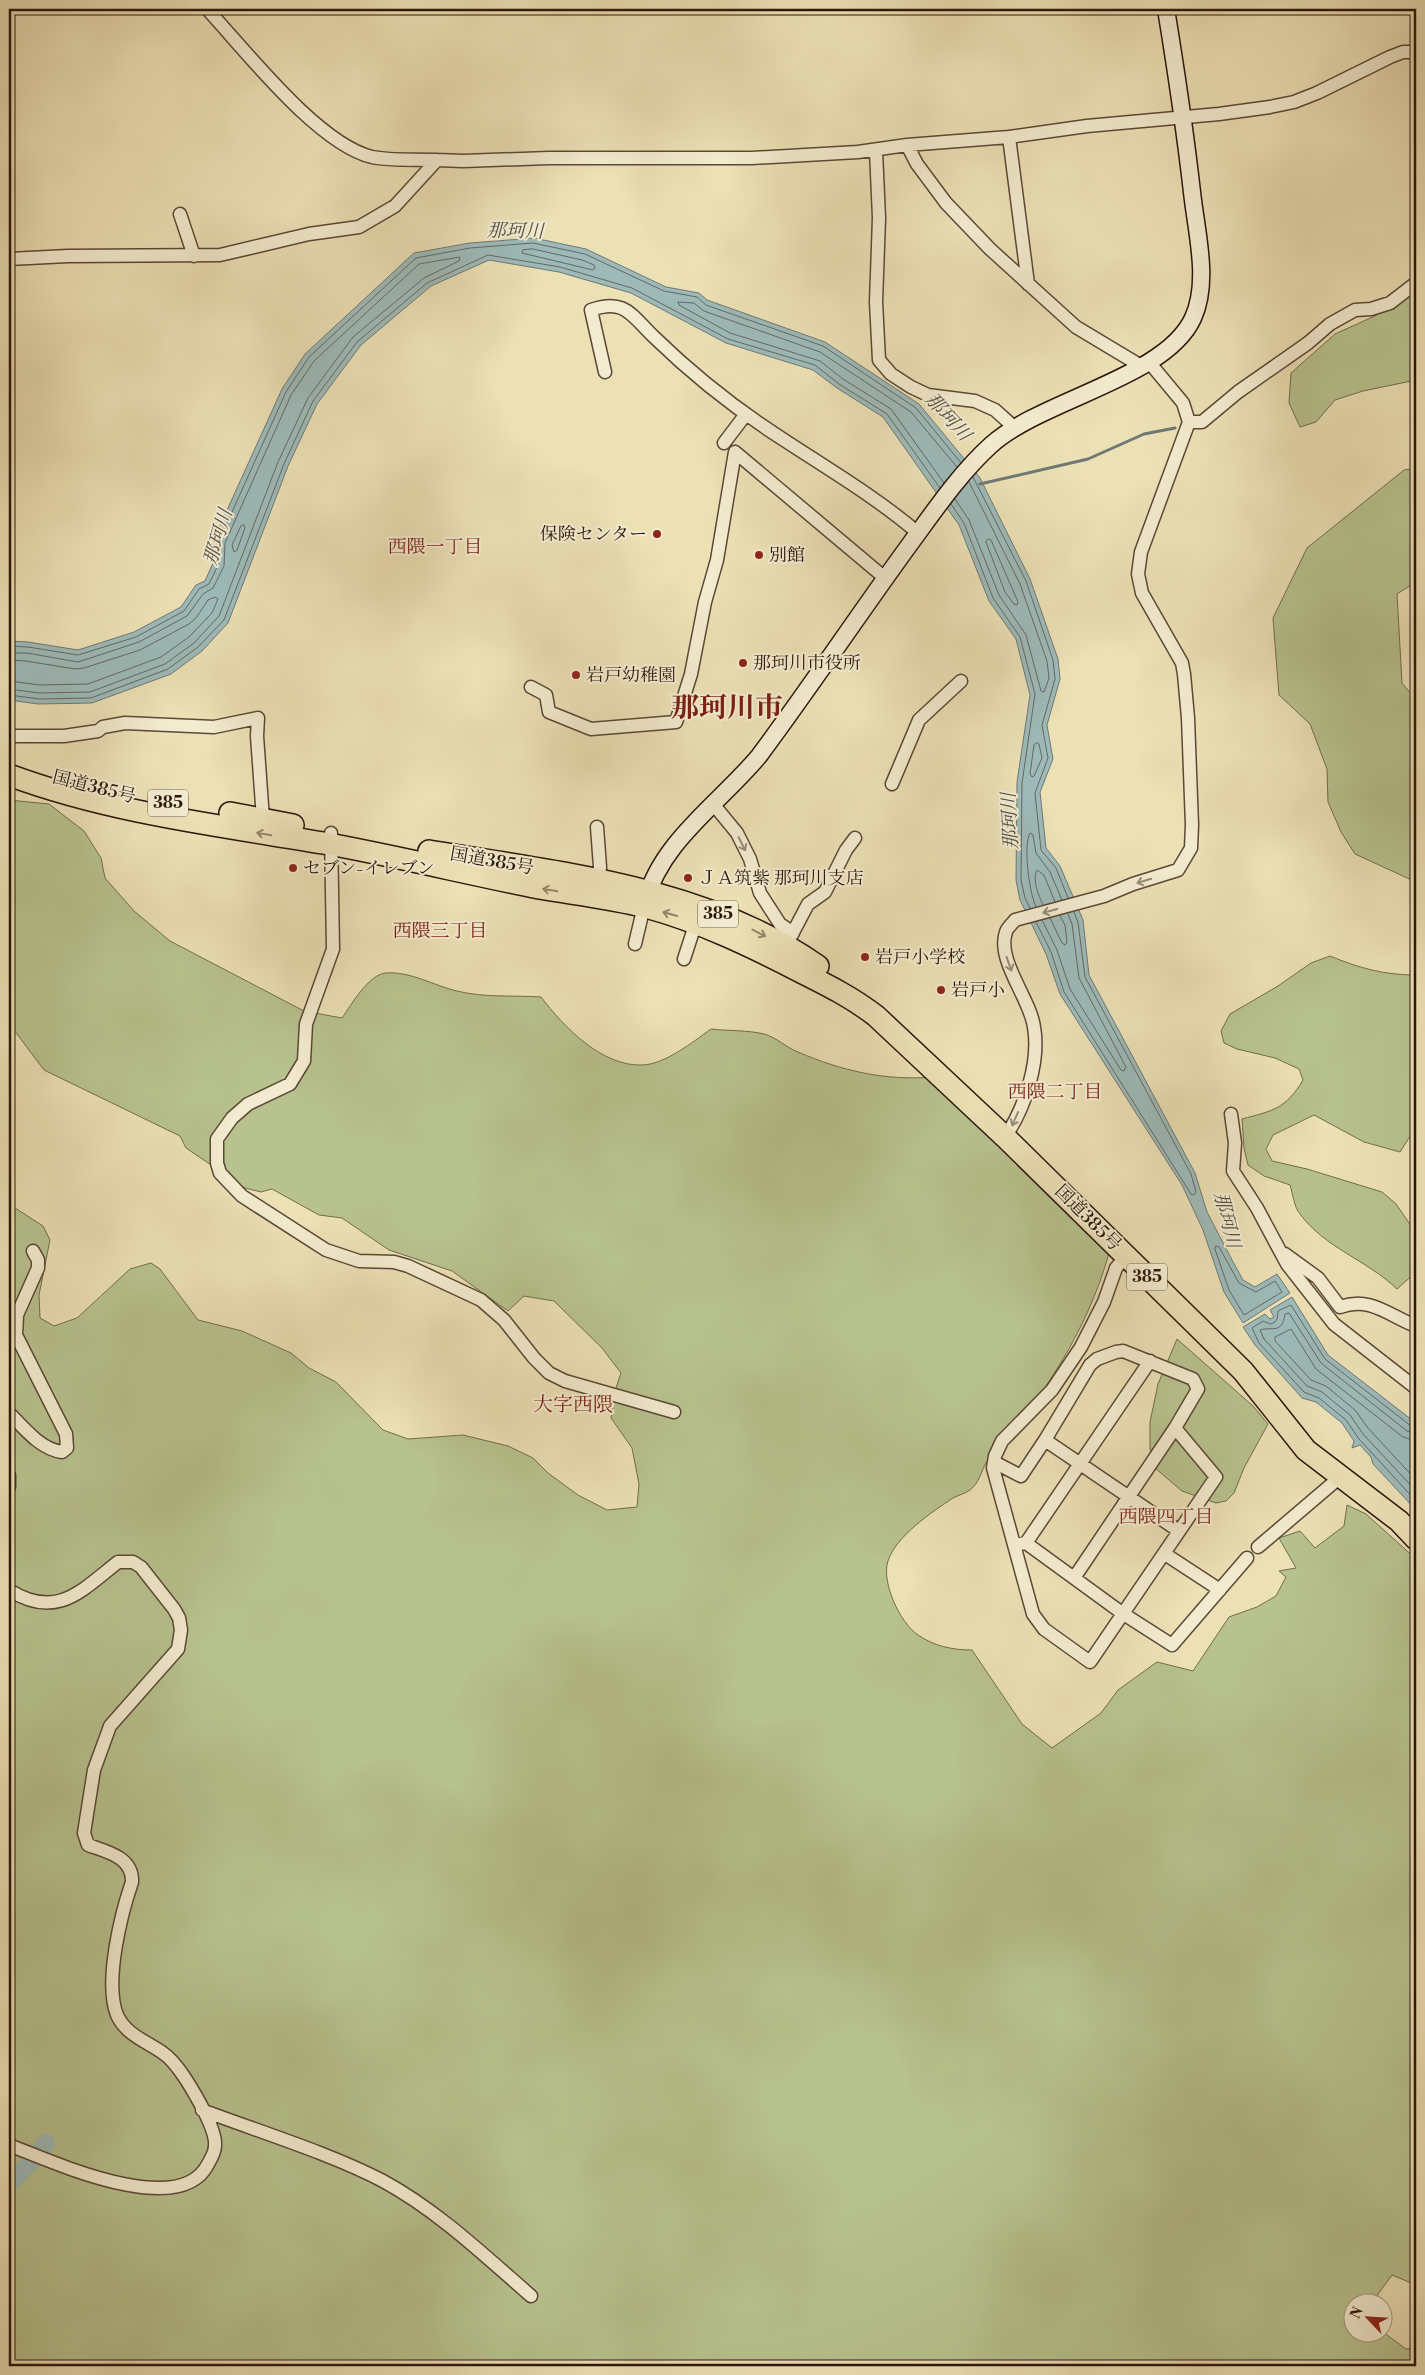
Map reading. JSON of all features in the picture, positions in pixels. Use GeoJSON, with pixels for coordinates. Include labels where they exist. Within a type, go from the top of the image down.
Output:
{"type":"FeatureCollection","features":[{"type":"Feature","properties":{"kind":"highway","name":"国道385号"},"geometry":{"type":"LineString","coordinates":[[9,762],[58,779],[83,785],[150,800],[263,819],[330,838],[538,888],[646,898],[740,922],[786,946],[862,1005],[1005,1137],[1243,1370],[1306,1450],[1340,1478],[1399,1521],[1416,1538]]}},
{"type":"Feature","properties":{"kind":"highway","name":"国道385号"},"geometry":{"type":"LineString","coordinates":[[9,774],[69,795],[260,834],[330,838],[598,880],[646,898],[696,922],[786,946]]}},
{"type":"Feature","properties":{"kind":"street"},"geometry":{"type":"LineString","coordinates":[[207,9],[309,118],[330,136],[355,150],[373,157],[464,161],[549,158],[752,158],[876,151],[908,145],[1009,137],[1088,126],[1183,118],[1270,108],[1294,102],[1317,93],[1390,57],[1403,52],[1416,52]]}},
{"type":"Feature","properties":{"kind":"street"},"geometry":{"type":"LineString","coordinates":[[635,944],[646,898],[668,852],[759,756],[931,514],[972,464],[992,443],[1015,428],[1145,364],[1171,348],[1184,335],[1194,318],[1200,296],[1200,262],[1183,118],[1166,9]]}},
{"type":"Feature","properties":{"kind":"street"},"geometry":{"type":"LineString","coordinates":[[1009,137],[1028,284]]}},
{"type":"Feature","properties":{"kind":"street"},"geometry":{"type":"LineString","coordinates":[[908,145],[917,164],[946,203],[975,234],[1076,327],[1145,364],[1183,403],[1188,422],[1141,552],[1138,574],[1142,593],[1182,663],[1188,718],[1192,825],[1191,848],[1178,870],[1084,902],[1015,920],[1006,931],[1003,947],[1028,1008],[1034,1026],[1036,1044],[1022,1105],[1005,1137]]}},
{"type":"Feature","properties":{"kind":"street"},"geometry":{"type":"LineString","coordinates":[[876,151],[879,218],[876,302],[880,360],[891,374],[911,387],[928,395],[976,401],[995,410],[1015,428]]}},
{"type":"Feature","properties":{"kind":"street"},"geometry":{"type":"LineString","coordinates":[[9,259],[68,256],[220,255],[309,234],[358,227],[395,206],[437,160]]}},
{"type":"Feature","properties":{"kind":"street"},"geometry":{"type":"LineString","coordinates":[[180,214],[194,256]]}},
{"type":"Feature","properties":{"kind":"street"},"geometry":{"type":"LineString","coordinates":[[1188,422],[1202,422],[1238,392],[1308,343],[1330,324],[1355,310],[1371,309],[1390,303],[1416,283]]}},
{"type":"Feature","properties":{"kind":"street"},"geometry":{"type":"LineString","coordinates":[[605,372],[591,310],[606,305],[614,305],[626,310],[668,351],[746,414],[871,497],[918,533]]}},
{"type":"Feature","properties":{"kind":"street"},"geometry":{"type":"LineString","coordinates":[[724,443],[746,414]]}},
{"type":"Feature","properties":{"kind":"street"},"geometry":{"type":"LineString","coordinates":[[531,687],[546,695],[549,712],[591,729],[676,722],[691,674],[705,602],[717,560],[735,452],[885,578]]}},
{"type":"Feature","properties":{"kind":"street"},"geometry":{"type":"LineString","coordinates":[[892,784],[919,720],[961,681]]}},
{"type":"Feature","properties":{"kind":"street"},"geometry":{"type":"LineString","coordinates":[[9,736],[64,736],[98,731],[104,727],[125,723],[209,727],[258,718],[258,769],[263,819]]}},
{"type":"Feature","properties":{"kind":"street"},"geometry":{"type":"LineString","coordinates":[[714,804],[737,833],[750,859],[760,893],[780,924],[786,946]]}},
{"type":"Feature","properties":{"kind":"street"},"geometry":{"type":"LineString","coordinates":[[597,827],[600,867],[598,880]]}},
{"type":"Feature","properties":{"kind":"street"},"geometry":{"type":"LineString","coordinates":[[330,838],[333,887],[333,949],[306,1024],[304,1060],[290,1084],[248,1104],[232,1118],[217,1139],[217,1162],[220,1174],[242,1196],[326,1250],[359,1261],[394,1262],[408,1266],[481,1300],[504,1320],[534,1358],[549,1373],[565,1381],[674,1412]]}},
{"type":"Feature","properties":{"kind":"street"},"geometry":{"type":"LineString","coordinates":[[786,946],[808,904],[825,892],[846,850],[855,838]]}},
{"type":"Feature","properties":{"kind":"street"},"geometry":{"type":"LineString","coordinates":[[684,959],[696,922]]}},
{"type":"Feature","properties":{"kind":"street"},"geometry":{"type":"LineString","coordinates":[[1231,1114],[1235,1143],[1232,1171],[1258,1208],[1287,1264],[1334,1324],[1416,1388]]}},
{"type":"Feature","properties":{"kind":"street"},"geometry":{"type":"LineString","coordinates":[[1279,1249],[1318,1278],[1340,1307],[1351,1303],[1377,1306],[1416,1326]]}},
{"type":"Feature","properties":{"kind":"street"},"geometry":{"type":"LineString","coordinates":[[9,1413],[40,1443],[54,1451],[62,1452],[67,1448],[66,1434],[16,1335],[17,1315],[38,1268],[38,1260],[33,1251]]}},
{"type":"Feature","properties":{"kind":"street"},"geometry":{"type":"LineString","coordinates":[[1126,1256],[1116,1268],[1104,1302],[1081,1347],[1052,1390],[1002,1441],[994,1462],[994,1474],[1020,1544],[1033,1614],[1037,1622],[1044,1629],[1090,1662],[1216,1477],[1175,1428]]}},
{"type":"Feature","properties":{"kind":"street"},"geometry":{"type":"LineString","coordinates":[[994,1462],[1021,1476],[1045,1440],[1090,1364],[1104,1355],[1124,1351],[1193,1379],[1198,1388],[1175,1428],[1074,1578]]}},
{"type":"Feature","properties":{"kind":"street"},"geometry":{"type":"LineString","coordinates":[[1020,1544],[1080,1464],[1150,1361]]}},
{"type":"Feature","properties":{"kind":"street"},"geometry":{"type":"LineString","coordinates":[[1045,1440],[1179,1531]]}},
{"type":"Feature","properties":{"kind":"street"},"geometry":{"type":"LineString","coordinates":[[9,1475],[9,1487]]}},
{"type":"Feature","properties":{"kind":"street"},"geometry":{"type":"LineString","coordinates":[[1258,1547],[1340,1478]]}},
{"type":"Feature","properties":{"kind":"street"},"geometry":{"type":"LineString","coordinates":[[1020,1544],[1074,1578],[1122,1613],[1172,1645],[1246,1558]]}},
{"type":"Feature","properties":{"kind":"street"},"geometry":{"type":"LineString","coordinates":[[1165,1554],[1220,1590]]}},
{"type":"Feature","properties":{"kind":"street"},"geometry":{"type":"LineString","coordinates":[[9,1590],[20,1598],[36,1602],[64,1601],[74,1597],[118,1562],[126,1561],[141,1567],[179,1618],[181,1630],[178,1649],[110,1726],[94,1770],[84,1833],[88,1845],[120,1858],[130,1868],[132,1875],[132,1882],[120,1922],[112,1991],[118,2015],[123,2026],[132,2034],[163,2053],[173,2062],[214,2133],[216,2147],[206,2169],[198,2178],[171,2188],[148,2188],[102,2179],[71,2169],[9,2144]]}},
{"type":"Feature","properties":{"kind":"street"},"geometry":{"type":"LineString","coordinates":[[202,2110],[328,2158],[382,2181],[444,2221],[531,2296]]}},
{"type":"Feature","properties":{"kind":"green space"},"geometry":{"type":"Polygon","coordinates":[[[1416,280],[1416,380],[1363,391],[1335,400],[1316,422],[1300,427],[1289,403],[1291,373],[1335,334],[1377,315],[1416,280]]]}},
{"type":"Feature","properties":{"kind":"green space"},"geometry":{"type":"Polygon","coordinates":[[[1416,468],[1416,582],[1397,594],[1402,683],[1416,700],[1416,882],[1355,854],[1341,832],[1328,802],[1327,769],[1310,724],[1279,695],[1273,618],[1307,548],[1404,470],[1416,468]]]}},
{"type":"Feature","properties":{"kind":"green space"},"geometry":{"type":"Polygon","coordinates":[[[9,800],[49,804],[84,831],[101,858],[105,878],[134,911],[170,941],[304,1011],[342,1018],[367,984],[380,975],[395,973],[413,976],[449,989],[467,993],[541,997],[561,1021],[585,1043],[613,1059],[628,1064],[643,1065],[660,1061],[678,1052],[711,1029],[764,1034],[815,1059],[864,1073],[898,1077],[933,1077],[1110,1250],[1093,1298],[1072,1343],[1032,1406],[987,1461],[973,1487],[935,1510],[916,1525],[892,1552],[888,1561],[887,1580],[899,1612],[911,1629],[924,1639],[937,1645],[972,1650],[1022,1724],[1052,1748],[1101,1713],[1118,1690],[1157,1662],[1193,1671],[1229,1617],[1257,1607],[1276,1596],[1286,1577],[1279,1571],[1296,1568],[1279,1538],[1300,1531],[1315,1548],[1344,1526],[1347,1505],[1366,1514],[1416,1559],[1416,2285],[1392,2275],[1379,2292],[1342,2292],[1342,2342],[1392,2342],[1392,2339],[1406,2349],[1416,2348],[1416,2366],[9,2366],[9,1204],[43,1226],[50,1240],[39,1295],[40,1318],[54,1326],[77,1318],[130,1269],[151,1263],[160,1269],[198,1320],[242,1331],[291,1353],[309,1368],[336,1382],[383,1430],[408,1439],[463,1435],[508,1446],[533,1458],[548,1473],[578,1495],[607,1510],[637,1507],[639,1484],[632,1448],[611,1418],[615,1391],[621,1373],[602,1348],[554,1301],[524,1296],[508,1311],[452,1271],[389,1250],[342,1218],[319,1215],[272,1189],[261,1192],[245,1188],[186,1148],[180,1136],[44,1070],[14,1030],[9,1027],[9,800]]]}},
{"type":"Feature","properties":{"kind":"green space"},"geometry":{"type":"Polygon","coordinates":[[[1330,956],[1372,970],[1393,974],[1416,975],[1416,1127],[1400,1152],[1364,1142],[1314,1115],[1273,1135],[1266,1149],[1272,1161],[1307,1169],[1382,1192],[1396,1204],[1416,1233],[1416,1272],[1397,1289],[1373,1270],[1321,1236],[1310,1226],[1298,1211],[1290,1185],[1264,1176],[1248,1165],[1244,1148],[1242,1119],[1270,1111],[1284,1103],[1297,1090],[1303,1080],[1299,1069],[1275,1058],[1237,1049],[1224,1043],[1221,1031],[1230,1014],[1278,986],[1311,963],[1330,956]]]}},
{"type":"Feature","properties":{"kind":"green space"},"geometry":{"type":"Polygon","coordinates":[[[1177,1339],[1253,1406],[1268,1424],[1244,1468],[1234,1493],[1226,1501],[1216,1503],[1182,1491],[1155,1468],[1150,1449],[1150,1422],[1158,1384],[1177,1339]]]}},
{"type":"Feature","properties":{"kind":"water","name":"那珂川"},"geometry":{"type":"Polygon","coordinates":[[[534,238],[586,249],[666,287],[699,293],[707,300],[825,342],[919,404],[980,478],[1030,579],[1058,659],[1060,679],[1047,725],[1053,759],[1040,792],[1046,848],[1060,866],[1083,920],[1089,975],[1195,1173],[1207,1212],[1243,1280],[1255,1287],[1277,1274],[1290,1293],[1243,1323],[1224,1292],[1203,1230],[1182,1185],[1060,994],[1046,954],[1020,900],[1016,880],[1017,782],[1030,695],[1016,639],[989,601],[959,525],[883,417],[837,388],[813,370],[726,343],[631,293],[559,272],[489,260],[431,286],[361,345],[317,404],[288,466],[228,623],[202,651],[171,674],[92,703],[38,704],[9,700],[9,641],[78,650],[134,632],[181,607],[196,585],[205,581],[213,563],[213,541],[282,389],[305,354],[414,253],[470,243],[534,238]]]}},
{"type":"Feature","properties":{"kind":"water"},"geometry":{"type":"Polygon","coordinates":[[[1292,1297],[1328,1355],[1416,1423],[1416,1510],[1373,1464],[1371,1457],[1360,1445],[1352,1448],[1354,1441],[1342,1423],[1316,1402],[1302,1398],[1255,1345],[1243,1327],[1265,1314],[1270,1319],[1274,1317],[1270,1310],[1292,1297]]]}},
{"type":"Feature","properties":{"kind":"waterway"},"geometry":{"type":"LineString","coordinates":[[980,484],[1088,459],[1144,434],[1175,428]]}},
{"type":"Feature","properties":{"kind":"waterway"},"geometry":{"type":"LineString","coordinates":[[9,2184],[34,2159],[46,2143]]}},
{"type":"Feature","properties":{"kind":"place","name":"保険センター"},"geometry":{"type":"Point","coordinates":[657,534]}},
{"type":"Feature","properties":{"kind":"place","name":"別館"},"geometry":{"type":"Point","coordinates":[759,555]}},
{"type":"Feature","properties":{"kind":"place","name":"那珂川市役所"},"geometry":{"type":"Point","coordinates":[743,663]}},
{"type":"Feature","properties":{"kind":"place","name":"岩戸幼稚園"},"geometry":{"type":"Point","coordinates":[576,675]}},
{"type":"Feature","properties":{"kind":"place","name":"セブン-イレブン"},"geometry":{"type":"Point","coordinates":[293,868]}},
{"type":"Feature","properties":{"kind":"place","name":"ＪＡ筑紫 那珂川支店"},"geometry":{"type":"Point","coordinates":[688,878]}},
{"type":"Feature","properties":{"kind":"place","name":"岩戸小学校"},"geometry":{"type":"Point","coordinates":[865,957]}},
{"type":"Feature","properties":{"kind":"place","name":"岩戸小"},"geometry":{"type":"Point","coordinates":[941,990]}},
{"type":"Feature","properties":{"kind":"district","name":"西隈一丁目"},"geometry":{"type":"Point","coordinates":[435,547]}},
{"type":"Feature","properties":{"kind":"district","name":"那珂川市"},"geometry":{"type":"Point","coordinates":[727,708]}},
{"type":"Feature","properties":{"kind":"district","name":"西隈三丁目"},"geometry":{"type":"Point","coordinates":[440,931]}},
{"type":"Feature","properties":{"kind":"district","name":"西隈二丁目"},"geometry":{"type":"Point","coordinates":[1055,1092]}},
{"type":"Feature","properties":{"kind":"district","name":"大字西隈"},"geometry":{"type":"Point","coordinates":[573,1405]}},
{"type":"Feature","properties":{"kind":"district","name":"西隈四丁目"},"geometry":{"type":"Point","coordinates":[1166,1517]}}]}
